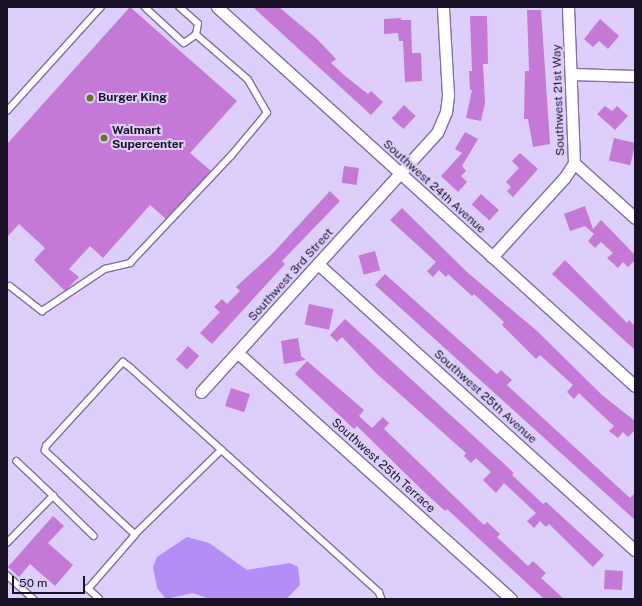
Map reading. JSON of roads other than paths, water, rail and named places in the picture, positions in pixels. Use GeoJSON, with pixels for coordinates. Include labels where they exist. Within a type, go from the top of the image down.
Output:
{"type":"FeatureCollection","features":[{"type":"Feature","properties":{"kind":"street","name":"Southwest 24th Avenue"},"geometry":{"type":"LineString","coordinates":[[217,7],[635,386]]}},
{"type":"Feature","properties":{"kind":"street","name":"Southwest 3rd Street"},"geometry":{"type":"LineString","coordinates":[[201,392],[437,133],[446,112],[448,94],[443,7]]}},
{"type":"Feature","properties":{"kind":"street","name":"Southwest 21st Way"},"geometry":{"type":"LineString","coordinates":[[492,257],[565,177],[574,163],[572,74],[568,7]]}},
{"type":"Feature","properties":{"kind":"street"},"geometry":{"type":"LineString","coordinates":[[572,74],[635,76]]}},
{"type":"Feature","properties":{"kind":"street"},"geometry":{"type":"LineString","coordinates":[[574,163],[635,218]]}},
{"type":"Feature","properties":{"kind":"street","name":"Southwest 25th Avenue"},"geometry":{"type":"LineString","coordinates":[[318,264],[635,550]]}},
{"type":"Feature","properties":{"kind":"street","name":"Southwest 25th Terrace"},"geometry":{"type":"LineString","coordinates":[[238,353],[511,599]]}},
{"type":"Feature","properties":{"kind":"lane"},"geometry":{"type":"LineString","coordinates":[[7,111],[101,7]]}},
{"type":"Feature","properties":{"kind":"lane"},"geometry":{"type":"LineString","coordinates":[[145,7],[184,42],[196,35],[198,24],[179,7]]}},
{"type":"Feature","properties":{"kind":"lane"},"geometry":{"type":"LineString","coordinates":[[10,286],[42,311],[105,269],[130,263],[231,156],[267,113],[248,80],[196,35]]}},
{"type":"Feature","properties":{"kind":"lane"},"geometry":{"type":"LineString","coordinates":[[135,535],[45,451],[46,446],[120,363],[126,364],[222,450],[379,592],[382,599]]}},
{"type":"Feature","properties":{"kind":"lane"},"geometry":{"type":"LineString","coordinates":[[100,599],[88,589],[135,535],[222,450]]}},
{"type":"Feature","properties":{"kind":"lane"},"geometry":{"type":"LineString","coordinates":[[17,462],[94,536]]}},
{"type":"Feature","properties":{"kind":"lane"},"geometry":{"type":"LineString","coordinates":[[7,543],[52,496]]}},
{"type":"Feature","properties":{"kind":"lane"},"geometry":{"type":"LineString","coordinates":[[7,575],[34,599]]}},
{"type":"Feature","properties":{"kind":"place","name":"Burger King"},"geometry":{"type":"Point","coordinates":[90,98]}},
{"type":"Feature","properties":{"kind":"place","name":"Walmart Supercenter"},"geometry":{"type":"Point","coordinates":[104,138]}}]}
